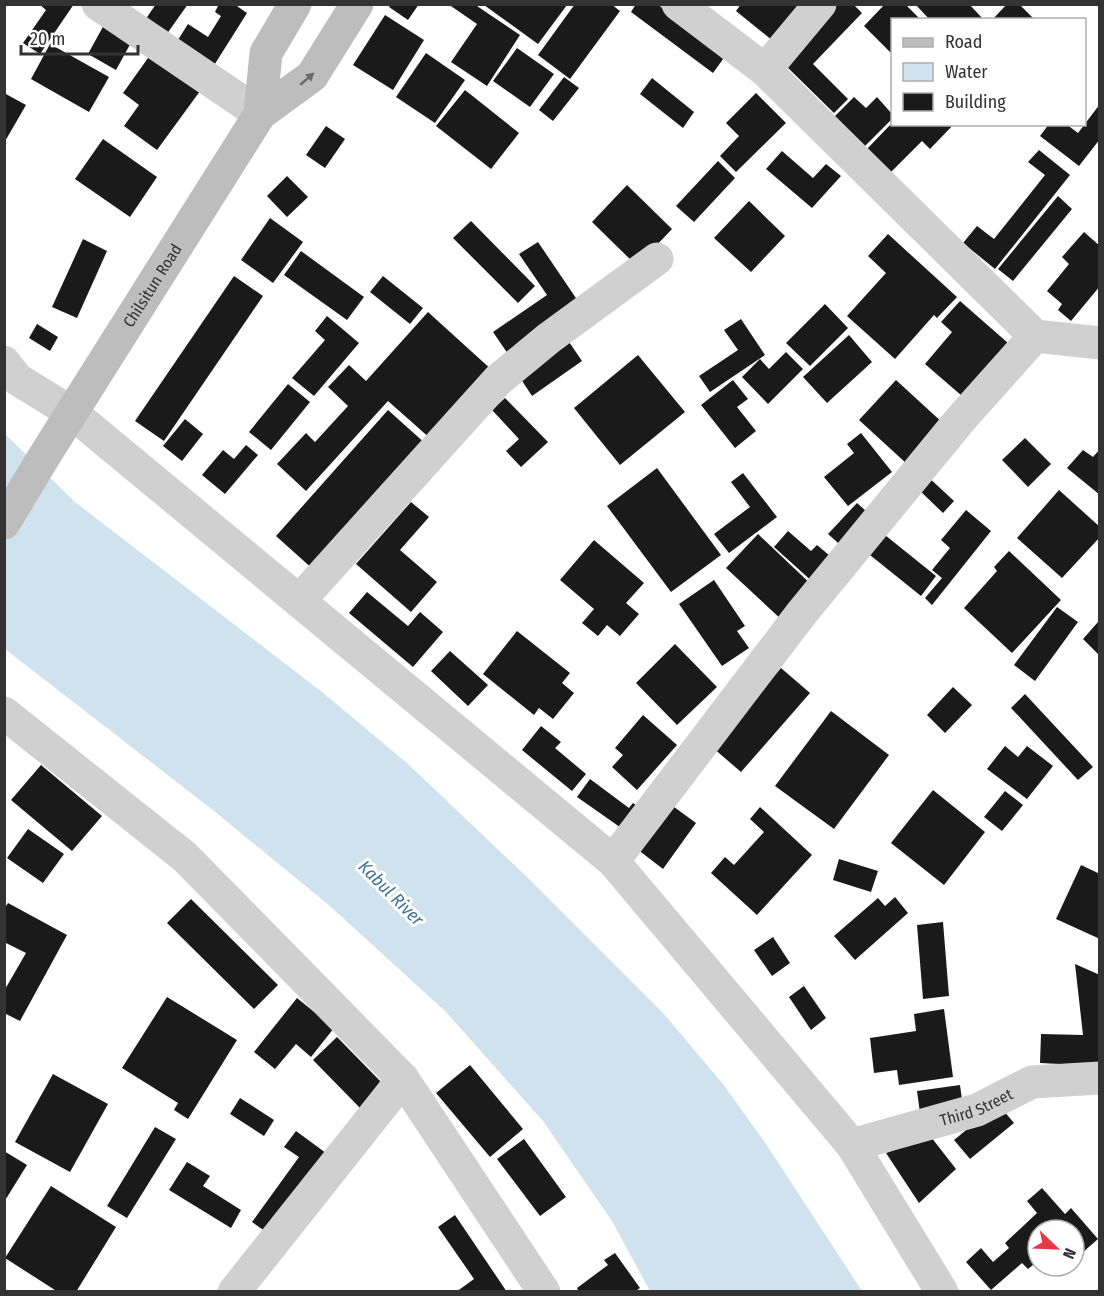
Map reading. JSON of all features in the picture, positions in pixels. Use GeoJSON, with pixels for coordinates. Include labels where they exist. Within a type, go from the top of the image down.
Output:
{"type":"FeatureCollection","features":[{"type":"Feature","properties":{"kind":"main road","name":"Chilsitun Road"},"geometry":{"type":"LineString","coordinates":[[260,114],[266,53],[296,4]]}},
{"type":"Feature","properties":{"kind":"main road","name":"Chilsitun Road"},"geometry":{"type":"LineString","coordinates":[[4,523],[260,114],[312,76],[357,4]]}},
{"type":"Feature","properties":{"kind":"street"},"geometry":{"type":"LineString","coordinates":[[98,4],[260,114]]}},
{"type":"Feature","properties":{"kind":"street"},"geometry":{"type":"LineString","coordinates":[[678,4],[765,70],[1035,336],[1100,343]]}},
{"type":"Feature","properties":{"kind":"street"},"geometry":{"type":"LineString","coordinates":[[765,70],[820,4]]}},
{"type":"Feature","properties":{"kind":"street"},"geometry":{"type":"LineString","coordinates":[[299,601],[498,380],[549,338],[657,259]]}},
{"type":"Feature","properties":{"kind":"street"},"geometry":{"type":"LineString","coordinates":[[613,861],[801,614],[960,420],[1035,336]]}},
{"type":"Feature","properties":{"kind":"street"},"geometry":{"type":"LineString","coordinates":[[4,362],[17,379],[72,414],[613,861],[852,1145],[942,1292]]}},
{"type":"Feature","properties":{"kind":"street"},"geometry":{"type":"LineString","coordinates":[[4,713],[184,857],[403,1079],[544,1292]]}},
{"type":"Feature","properties":{"kind":"street","name":"Third Street"},"geometry":{"type":"LineString","coordinates":[[852,1145],[977,1110],[1032,1082],[1100,1078]]}},
{"type":"Feature","properties":{"kind":"street"},"geometry":{"type":"LineString","coordinates":[[234,1292],[403,1079]]}},
{"type":"Feature","properties":{"kind":"water","name":"Kabul River"},"geometry":{"type":"Polygon","coordinates":[[[4,433],[75,502],[322,692],[408,764],[528,878],[663,1013],[723,1084],[766,1144],[862,1291],[650,1291],[612,1221],[543,1121],[446,1012],[330,906],[214,811],[5,649],[4,433]]]}},
{"type":"Feature","properties":{"kind":"building"},"geometry":{"type":"Polygon","coordinates":[[[39,4],[74,4],[40,54],[23,43],[46,10],[39,4]]]}},
{"type":"Feature","properties":{"kind":"building"},"geometry":{"type":"Polygon","coordinates":[[[156,4],[188,4],[164,38],[143,23],[156,4]]]}},
{"type":"Feature","properties":{"kind":"building"},"geometry":{"type":"Polygon","coordinates":[[[219,4],[234,4],[247,13],[213,67],[176,43],[188,24],[208,37],[221,16],[215,12],[219,4]]]}},
{"type":"Feature","properties":{"kind":"building"},"geometry":{"type":"Polygon","coordinates":[[[391,4],[419,4],[408,20],[389,7],[391,4]]]}},
{"type":"Feature","properties":{"kind":"building"},"geometry":{"type":"Polygon","coordinates":[[[448,4],[474,4],[520,35],[487,86],[451,62],[477,24],[448,4]]]}},
{"type":"Feature","properties":{"kind":"building"},"geometry":{"type":"Polygon","coordinates":[[[575,4],[611,4],[620,11],[570,79],[538,55],[575,4]]]}},
{"type":"Feature","properties":{"kind":"building"},"geometry":{"type":"Polygon","coordinates":[[[636,4],[657,4],[726,55],[713,73],[631,12],[636,4]]]}},
{"type":"Feature","properties":{"kind":"building"},"geometry":{"type":"Polygon","coordinates":[[[741,4],[810,4],[778,45],[736,11],[741,4]]]}},
{"type":"Feature","properties":{"kind":"building"},"geometry":{"type":"Polygon","coordinates":[[[837,4],[853,4],[862,13],[813,64],[848,99],[834,113],[782,62],[837,4]]]}},
{"type":"Feature","properties":{"kind":"building"},"geometry":{"type":"Polygon","coordinates":[[[885,4],[905,4],[919,18],[891,18],[891,53],[864,26],[885,4]]]}},
{"type":"Feature","properties":{"kind":"building"},"geometry":{"type":"Polygon","coordinates":[[[915,4],[969,4],[982,18],[928,18],[915,4]]]}},
{"type":"Feature","properties":{"kind":"building"},"geometry":{"type":"Polygon","coordinates":[[[1007,4],[1019,4],[1033,18],[994,18],[1007,4]]]}},
{"type":"Feature","properties":{"kind":"building"},"geometry":{"type":"Polygon","coordinates":[[[484,5],[567,5],[538,44],[484,5]]]}},
{"type":"Feature","properties":{"kind":"building"},"geometry":{"type":"Polygon","coordinates":[[[385,15],[424,40],[393,90],[353,65],[385,15]]]}},
{"type":"Feature","properties":{"kind":"building"},"geometry":{"type":"Polygon","coordinates":[[[105,23],[133,39],[116,70],[88,54],[105,23]]]}},
{"type":"Feature","properties":{"kind":"building"},"geometry":{"type":"Polygon","coordinates":[[[50,44],[109,77],[89,112],[31,79],[50,44]]]}},
{"type":"Feature","properties":{"kind":"building"},"geometry":{"type":"Polygon","coordinates":[[[517,48],[554,74],[530,107],[493,81],[517,48]]]}},
{"type":"Feature","properties":{"kind":"building"},"geometry":{"type":"Polygon","coordinates":[[[153,51],[203,87],[157,150],[124,126],[139,105],[123,93],[153,51]]]}},
{"type":"Feature","properties":{"kind":"building"},"geometry":{"type":"Polygon","coordinates":[[[426,53],[465,80],[435,123],[396,97],[426,53]]]}},
{"type":"Feature","properties":{"kind":"building"},"geometry":{"type":"Polygon","coordinates":[[[564,77],[579,88],[553,121],[539,110],[564,77]]]}},
{"type":"Feature","properties":{"kind":"building"},"geometry":{"type":"Polygon","coordinates":[[[652,78],[694,112],[683,128],[640,94],[652,78]]]}},
{"type":"Feature","properties":{"kind":"building"},"geometry":{"type":"Polygon","coordinates":[[[465,90],[519,133],[491,169],[436,126],[465,90]]]}},
{"type":"Feature","properties":{"kind":"building"},"geometry":{"type":"Polygon","coordinates":[[[4,93],[26,105],[4,143],[4,93]]]}},
{"type":"Feature","properties":{"kind":"building"},"geometry":{"type":"Polygon","coordinates":[[[756,93],[786,123],[736,172],[720,156],[739,136],[726,123],[756,93]]]}},
{"type":"Feature","properties":{"kind":"building"},"geometry":{"type":"Polygon","coordinates":[[[854,97],[866,108],[877,97],[891,113],[891,120],[863,148],[833,118],[854,97]]]}},
{"type":"Feature","properties":{"kind":"building"},"geometry":{"type":"Polygon","coordinates":[[[1100,104],[1100,139],[1079,166],[1040,136],[1048,126],[1069,126],[1078,133],[1086,126],[1086,122],[1100,104]]]}},
{"type":"Feature","properties":{"kind":"building"},"geometry":{"type":"Polygon","coordinates":[[[891,124],[891,126],[952,126],[930,149],[922,141],[891,172],[867,149],[891,124]]]}},
{"type":"Feature","properties":{"kind":"building"},"geometry":{"type":"Polygon","coordinates":[[[326,126],[345,139],[325,168],[306,155],[326,126]]]}},
{"type":"Feature","properties":{"kind":"building"},"geometry":{"type":"Polygon","coordinates":[[[103,139],[157,177],[130,217],[75,179],[103,139]]]}},
{"type":"Feature","properties":{"kind":"building"},"geometry":{"type":"Polygon","coordinates":[[[1039,150],[1070,175],[995,269],[963,243],[977,226],[994,239],[1045,175],[1028,162],[1039,150]]]}},
{"type":"Feature","properties":{"kind":"building"},"geometry":{"type":"Polygon","coordinates":[[[782,151],[813,178],[826,164],[841,176],[812,208],[766,169],[782,151]]]}},
{"type":"Feature","properties":{"kind":"building"},"geometry":{"type":"Polygon","coordinates":[[[718,161],[735,178],[694,222],[676,206],[718,161]]]}},
{"type":"Feature","properties":{"kind":"building"},"geometry":{"type":"Polygon","coordinates":[[[287,176],[308,197],[287,217],[267,196],[287,176]]]}},
{"type":"Feature","properties":{"kind":"building"},"geometry":{"type":"Polygon","coordinates":[[[627,185],[672,229],[637,266],[592,222],[627,185]]]}},
{"type":"Feature","properties":{"kind":"building"},"geometry":{"type":"Polygon","coordinates":[[[1058,196],[1072,209],[1013,281],[998,269],[1058,196]]]}},
{"type":"Feature","properties":{"kind":"building"},"geometry":{"type":"Polygon","coordinates":[[[749,201],[785,236],[751,272],[714,238],[749,201]]]}},
{"type":"Feature","properties":{"kind":"building"},"geometry":{"type":"Polygon","coordinates":[[[270,218],[303,242],[273,283],[241,260],[270,218]]]}},
{"type":"Feature","properties":{"kind":"building"},"geometry":{"type":"Polygon","coordinates":[[[471,221],[535,286],[518,303],[453,238],[471,221]]]}},
{"type":"Feature","properties":{"kind":"building"},"geometry":{"type":"Polygon","coordinates":[[[1084,232],[1100,246],[1100,286],[1071,321],[1058,310],[1062,304],[1047,291],[1069,264],[1062,257],[1084,232]]]}},
{"type":"Feature","properties":{"kind":"building"},"geometry":{"type":"Polygon","coordinates":[[[888,234],[957,297],[937,318],[934,315],[895,359],[847,316],[886,273],[868,256],[888,234]]]}},
{"type":"Feature","properties":{"kind":"building"},"geometry":{"type":"Polygon","coordinates":[[[83,239],[107,251],[77,318],[52,307],[83,239]]]}},
{"type":"Feature","properties":{"kind":"building"},"geometry":{"type":"Polygon","coordinates":[[[538,242],[580,304],[508,354],[493,332],[547,295],[519,254],[538,242]]]}},
{"type":"Feature","properties":{"kind":"building"},"geometry":{"type":"Polygon","coordinates":[[[301,251],[364,297],[347,320],[284,275],[301,251]]]}},
{"type":"Feature","properties":{"kind":"building"},"geometry":{"type":"Polygon","coordinates":[[[234,276],[263,296],[164,441],[135,421],[234,276]]]}},
{"type":"Feature","properties":{"kind":"building"},"geometry":{"type":"Polygon","coordinates":[[[383,276],[423,308],[410,324],[370,292],[383,276]]]}},
{"type":"Feature","properties":{"kind":"building"},"geometry":{"type":"Polygon","coordinates":[[[960,301],[1008,343],[962,396],[925,364],[952,332],[941,322],[960,301]]]}},
{"type":"Feature","properties":{"kind":"building"},"geometry":{"type":"Polygon","coordinates":[[[825,304],[848,328],[810,366],[786,343],[825,304]]]}},
{"type":"Feature","properties":{"kind":"building"},"geometry":{"type":"Polygon","coordinates":[[[428,312],[493,371],[432,440],[388,401],[306,491],[277,464],[306,433],[315,442],[348,406],[328,387],[349,365],[366,381],[428,312]]]}},
{"type":"Feature","properties":{"kind":"building"},"geometry":{"type":"Polygon","coordinates":[[[327,316],[359,343],[314,396],[292,378],[325,340],[315,331],[327,316]]]}},
{"type":"Feature","properties":{"kind":"building"},"geometry":{"type":"Polygon","coordinates":[[[741,319],[765,355],[710,392],[699,376],[738,350],[724,330],[741,319]]]}},
{"type":"Feature","properties":{"kind":"building"},"geometry":{"type":"Polygon","coordinates":[[[37,324],[58,337],[50,351],[29,338],[37,324]]]}},
{"type":"Feature","properties":{"kind":"building"},"geometry":{"type":"Polygon","coordinates":[[[849,335],[872,362],[827,403],[803,377],[849,335]]]}},
{"type":"Feature","properties":{"kind":"building"},"geometry":{"type":"Polygon","coordinates":[[[565,336],[582,361],[532,396],[515,370],[565,336]]]}},
{"type":"Feature","properties":{"kind":"building"},"geometry":{"type":"Polygon","coordinates":[[[786,352],[803,369],[768,404],[742,377],[760,359],[769,369],[786,352]]]}},
{"type":"Feature","properties":{"kind":"building"},"geometry":{"type":"Polygon","coordinates":[[[638,355],[685,412],[620,465],[574,408],[638,355]]]}},
{"type":"Feature","properties":{"kind":"building"},"geometry":{"type":"Polygon","coordinates":[[[733,380],[748,399],[737,407],[756,431],[735,448],[701,405],[733,380]]]}},
{"type":"Feature","properties":{"kind":"building"},"geometry":{"type":"Polygon","coordinates":[[[896,380],[944,424],[907,464],[859,420],[896,380]]]}},
{"type":"Feature","properties":{"kind":"building"},"geometry":{"type":"Polygon","coordinates":[[[288,384],[310,402],[271,450],[249,432],[288,384]]]}},
{"type":"Feature","properties":{"kind":"building"},"geometry":{"type":"Polygon","coordinates":[[[505,398],[548,442],[521,467],[506,451],[519,439],[492,410],[505,398]]]}},
{"type":"Feature","properties":{"kind":"building"},"geometry":{"type":"Polygon","coordinates":[[[388,410],[427,445],[315,571],[276,536],[388,410]]]}},
{"type":"Feature","properties":{"kind":"building"},"geometry":{"type":"Polygon","coordinates":[[[185,419],[203,434],[182,461],[163,446],[185,419]]]}},
{"type":"Feature","properties":{"kind":"building"},"geometry":{"type":"Polygon","coordinates":[[[861,433],[892,472],[848,506],[824,477],[854,453],[847,444],[861,433]]]}},
{"type":"Feature","properties":{"kind":"building"},"geometry":{"type":"Polygon","coordinates":[[[1025,438],[1051,464],[1028,487],[1002,460],[1025,438]]]}},
{"type":"Feature","properties":{"kind":"building"},"geometry":{"type":"Polygon","coordinates":[[[246,445],[258,455],[225,494],[202,475],[223,450],[234,459],[246,445]]]}},
{"type":"Feature","properties":{"kind":"building"},"geometry":{"type":"Polygon","coordinates":[[[1100,449],[1100,495],[1067,468],[1083,450],[1093,457],[1100,449]]]}},
{"type":"Feature","properties":{"kind":"building"},"geometry":{"type":"Polygon","coordinates":[[[657,468],[721,555],[671,592],[607,506],[657,468]]]}},
{"type":"Feature","properties":{"kind":"building"},"geometry":{"type":"Polygon","coordinates":[[[743,473],[777,517],[729,553],[714,534],[750,507],[731,482],[743,473]]]}},
{"type":"Feature","properties":{"kind":"building"},"geometry":{"type":"Polygon","coordinates":[[[926,475],[954,501],[943,513],[915,486],[926,475]]]}},
{"type":"Feature","properties":{"kind":"building"},"geometry":{"type":"Polygon","coordinates":[[[1059,490],[1100,527],[1100,537],[1062,578],[1017,538],[1059,490]]]}},
{"type":"Feature","properties":{"kind":"building"},"geometry":{"type":"Polygon","coordinates":[[[411,502],[429,517],[400,550],[437,582],[411,612],[356,564],[411,502]]]}},
{"type":"Feature","properties":{"kind":"building"},"geometry":{"type":"Polygon","coordinates":[[[857,503],[875,519],[846,550],[828,534],[857,503]]]}},
{"type":"Feature","properties":{"kind":"building"},"geometry":{"type":"Polygon","coordinates":[[[966,510],[991,531],[932,605],[925,598],[942,578],[932,570],[950,548],[941,540],[966,510]]]}},
{"type":"Feature","properties":{"kind":"building"},"geometry":{"type":"Polygon","coordinates":[[[788,531],[811,551],[817,545],[836,561],[815,584],[774,547],[788,531]]]}},
{"type":"Feature","properties":{"kind":"building"},"geometry":{"type":"Polygon","coordinates":[[[880,531],[936,576],[921,596],[865,551],[880,531]]]}},
{"type":"Feature","properties":{"kind":"building"},"geometry":{"type":"Polygon","coordinates":[[[758,534],[815,588],[783,621],[726,568],[758,534]]]}},
{"type":"Feature","properties":{"kind":"building"},"geometry":{"type":"Polygon","coordinates":[[[594,540],[644,583],[626,603],[639,614],[620,636],[607,625],[598,636],[582,623],[594,609],[560,580],[594,540]]]}},
{"type":"Feature","properties":{"kind":"building"},"geometry":{"type":"Polygon","coordinates":[[[1009,551],[1061,600],[1012,653],[964,608],[997,571],[994,567],[1009,551]]]}},
{"type":"Feature","properties":{"kind":"building"},"geometry":{"type":"Polygon","coordinates":[[[714,580],[745,626],[737,631],[749,648],[722,666],[679,604],[714,580]]]}},
{"type":"Feature","properties":{"kind":"building"},"geometry":{"type":"Polygon","coordinates":[[[367,592],[408,626],[420,612],[443,632],[413,667],[349,613],[367,592]]]}},
{"type":"Feature","properties":{"kind":"building"},"geometry":{"type":"Polygon","coordinates":[[[1057,607],[1078,622],[1035,681],[1014,665],[1057,607]]]}},
{"type":"Feature","properties":{"kind":"building"},"geometry":{"type":"Polygon","coordinates":[[[1098,622],[1100,624],[1100,656],[1083,639],[1098,622]]]}},
{"type":"Feature","properties":{"kind":"building"},"geometry":{"type":"Polygon","coordinates":[[[517,631],[570,673],[562,683],[574,693],[553,719],[539,708],[534,715],[483,674],[517,631]]]}},
{"type":"Feature","properties":{"kind":"building"},"geometry":{"type":"Polygon","coordinates":[[[675,644],[717,687],[677,725],[636,683],[675,644]]]}},
{"type":"Feature","properties":{"kind":"building"},"geometry":{"type":"Polygon","coordinates":[[[450,651],[488,685],[468,706],[431,671],[450,651]]]}},
{"type":"Feature","properties":{"kind":"building"},"geometry":{"type":"Polygon","coordinates":[[[781,668],[810,693],[741,772],[712,747],[781,668]]]}},
{"type":"Feature","properties":{"kind":"building"},"geometry":{"type":"Polygon","coordinates":[[[953,687],[972,705],[945,733],[927,715],[953,687]]]}},
{"type":"Feature","properties":{"kind":"building"},"geometry":{"type":"Polygon","coordinates":[[[1025,694],[1093,767],[1078,780],[1011,708],[1025,694]]]}},
{"type":"Feature","properties":{"kind":"building"},"geometry":{"type":"Polygon","coordinates":[[[831,711],[889,755],[834,829],[775,786],[831,711]]]}},
{"type":"Feature","properties":{"kind":"building"},"geometry":{"type":"Polygon","coordinates":[[[643,715],[677,745],[637,790],[612,767],[623,755],[615,748],[643,715]]]}},
{"type":"Feature","properties":{"kind":"building"},"geometry":{"type":"Polygon","coordinates":[[[541,726],[561,742],[555,748],[586,774],[572,791],[522,750],[541,726]]]}},
{"type":"Feature","properties":{"kind":"building"},"geometry":{"type":"Polygon","coordinates":[[[1005,746],[1018,757],[1027,746],[1053,766],[1027,799],[987,769],[1005,746]]]}},
{"type":"Feature","properties":{"kind":"building"},"geometry":{"type":"Polygon","coordinates":[[[41,765],[102,816],[72,851],[11,800],[41,765]]]}},
{"type":"Feature","properties":{"kind":"building"},"geometry":{"type":"Polygon","coordinates":[[[590,779],[629,808],[633,803],[643,810],[627,832],[577,797],[590,779]]]}},
{"type":"Feature","properties":{"kind":"building"},"geometry":{"type":"Polygon","coordinates":[[[933,790],[985,832],[944,885],[891,843],[933,790]]]}},
{"type":"Feature","properties":{"kind":"building"},"geometry":{"type":"Polygon","coordinates":[[[1005,791],[1023,805],[1002,831],[984,817],[1005,791]]]}},
{"type":"Feature","properties":{"kind":"building"},"geometry":{"type":"Polygon","coordinates":[[[670,804],[696,823],[663,869],[637,849],[670,804]]]}},
{"type":"Feature","properties":{"kind":"building"},"geometry":{"type":"Polygon","coordinates":[[[760,807],[812,855],[757,915],[711,873],[725,857],[734,865],[764,832],[750,819],[760,807]]]}},
{"type":"Feature","properties":{"kind":"building"},"geometry":{"type":"Polygon","coordinates":[[[28,829],[64,854],[43,883],[7,858],[28,829]]]}},
{"type":"Feature","properties":{"kind":"building"},"geometry":{"type":"Polygon","coordinates":[[[839,859],[878,871],[871,892],[833,880],[839,859]]]}},
{"type":"Feature","properties":{"kind":"building"},"geometry":{"type":"Polygon","coordinates":[[[1081,865],[1100,874],[1100,939],[1056,919],[1081,865]]]}},
{"type":"Feature","properties":{"kind":"building"},"geometry":{"type":"Polygon","coordinates":[[[895,897],[908,913],[855,960],[834,936],[878,898],[885,906],[895,897]]]}},
{"type":"Feature","properties":{"kind":"building"},"geometry":{"type":"Polygon","coordinates":[[[191,899],[278,985],[254,1009],[167,923],[191,899]]]}},
{"type":"Feature","properties":{"kind":"building"},"geometry":{"type":"Polygon","coordinates":[[[8,903],[67,935],[20,1021],[4,1013],[4,991],[26,953],[4,942],[4,909],[8,903]]]}},
{"type":"Feature","properties":{"kind":"building"},"geometry":{"type":"Polygon","coordinates":[[[943,922],[949,996],[923,999],[917,925],[943,922]]]}},
{"type":"Feature","properties":{"kind":"building"},"geometry":{"type":"Polygon","coordinates":[[[773,937],[790,963],[772,976],[754,950],[773,937]]]}},
{"type":"Feature","properties":{"kind":"building"},"geometry":{"type":"Polygon","coordinates":[[[1075,964],[1100,975],[1100,1066],[1040,1063],[1041,1034],[1083,1035],[1075,964]]]}},
{"type":"Feature","properties":{"kind":"building"},"geometry":{"type":"Polygon","coordinates":[[[804,986],[826,1018],[811,1030],[789,997],[804,986]]]}},
{"type":"Feature","properties":{"kind":"building"},"geometry":{"type":"Polygon","coordinates":[[[167,997],[237,1040],[188,1119],[174,1110],[178,1103],[122,1068],[167,997]]]}},
{"type":"Feature","properties":{"kind":"building"},"geometry":{"type":"Polygon","coordinates":[[[297,998],[334,1028],[311,1057],[296,1044],[275,1069],[254,1052],[297,998]]]}},
{"type":"Feature","properties":{"kind":"building"},"geometry":{"type":"Polygon","coordinates":[[[944,1009],[953,1077],[899,1085],[897,1070],[874,1073],[870,1038],[916,1031],[914,1014],[944,1009]]]}},
{"type":"Feature","properties":{"kind":"building"},"geometry":{"type":"Polygon","coordinates":[[[337,1037],[385,1086],[361,1109],[313,1060],[337,1037]]]}},
{"type":"Feature","properties":{"kind":"building"},"geometry":{"type":"Polygon","coordinates":[[[470,1065],[523,1129],[490,1157],[436,1093],[470,1065]]]}},
{"type":"Feature","properties":{"kind":"building"},"geometry":{"type":"Polygon","coordinates":[[[53,1074],[108,1104],[70,1172],[15,1142],[53,1074]]]}},
{"type":"Feature","properties":{"kind":"building"},"geometry":{"type":"Polygon","coordinates":[[[960,1085],[963,1107],[920,1113],[917,1091],[960,1085]]]}},
{"type":"Feature","properties":{"kind":"building"},"geometry":{"type":"Polygon","coordinates":[[[240,1098],[274,1120],[264,1136],[230,1114],[240,1098]]]}},
{"type":"Feature","properties":{"kind":"building"},"geometry":{"type":"Polygon","coordinates":[[[998,1104],[1014,1123],[970,1159],[954,1140],[998,1104]]]}},
{"type":"Feature","properties":{"kind":"building"},"geometry":{"type":"Polygon","coordinates":[[[155,1127],[176,1139],[127,1218],[107,1206],[155,1127]]]}},
{"type":"Feature","properties":{"kind":"building"},"geometry":{"type":"Polygon","coordinates":[[[296,1131],[330,1156],[272,1236],[252,1222],[299,1157],[284,1147],[296,1131]]]}},
{"type":"Feature","properties":{"kind":"building"},"geometry":{"type":"Polygon","coordinates":[[[931,1137],[956,1169],[919,1203],[886,1153],[931,1137]]]}},
{"type":"Feature","properties":{"kind":"building"},"geometry":{"type":"Polygon","coordinates":[[[524,1139],[566,1197],[540,1216],[497,1159],[524,1139]]]}},
{"type":"Feature","properties":{"kind":"building"},"geometry":{"type":"Polygon","coordinates":[[[4,1151],[27,1165],[4,1202],[4,1151]]]}},
{"type":"Feature","properties":{"kind":"building"},"geometry":{"type":"Polygon","coordinates":[[[187,1162],[210,1176],[203,1186],[241,1210],[231,1228],[169,1190],[187,1162]]]}},
{"type":"Feature","properties":{"kind":"building"},"geometry":{"type":"Polygon","coordinates":[[[51,1186],[116,1227],[76,1292],[58,1292],[5,1258],[51,1186]]]}},
{"type":"Feature","properties":{"kind":"building"},"geometry":{"type":"Polygon","coordinates":[[[1042,1188],[1065,1214],[1071,1208],[1080,1218],[1032,1218],[1037,1213],[1027,1201],[1042,1188]]]}},
{"type":"Feature","properties":{"kind":"building"},"geometry":{"type":"Polygon","coordinates":[[[455,1215],[507,1292],[456,1292],[474,1279],[438,1227],[455,1215]]]}},
{"type":"Feature","properties":{"kind":"building"},"geometry":{"type":"Polygon","coordinates":[[[1026,1223],[1026,1267],[1022,1263],[991,1290],[966,1262],[981,1248],[993,1262],[1009,1248],[1005,1243],[1026,1223]]]}},
{"type":"Feature","properties":{"kind":"building"},"geometry":{"type":"Polygon","coordinates":[[[1086,1225],[1098,1239],[1086,1250],[1086,1225]]]}},
{"type":"Feature","properties":{"kind":"building"},"geometry":{"type":"Polygon","coordinates":[[[615,1253],[640,1288],[634,1292],[579,1292],[577,1288],[608,1265],[604,1260],[615,1253]]]}}]}
